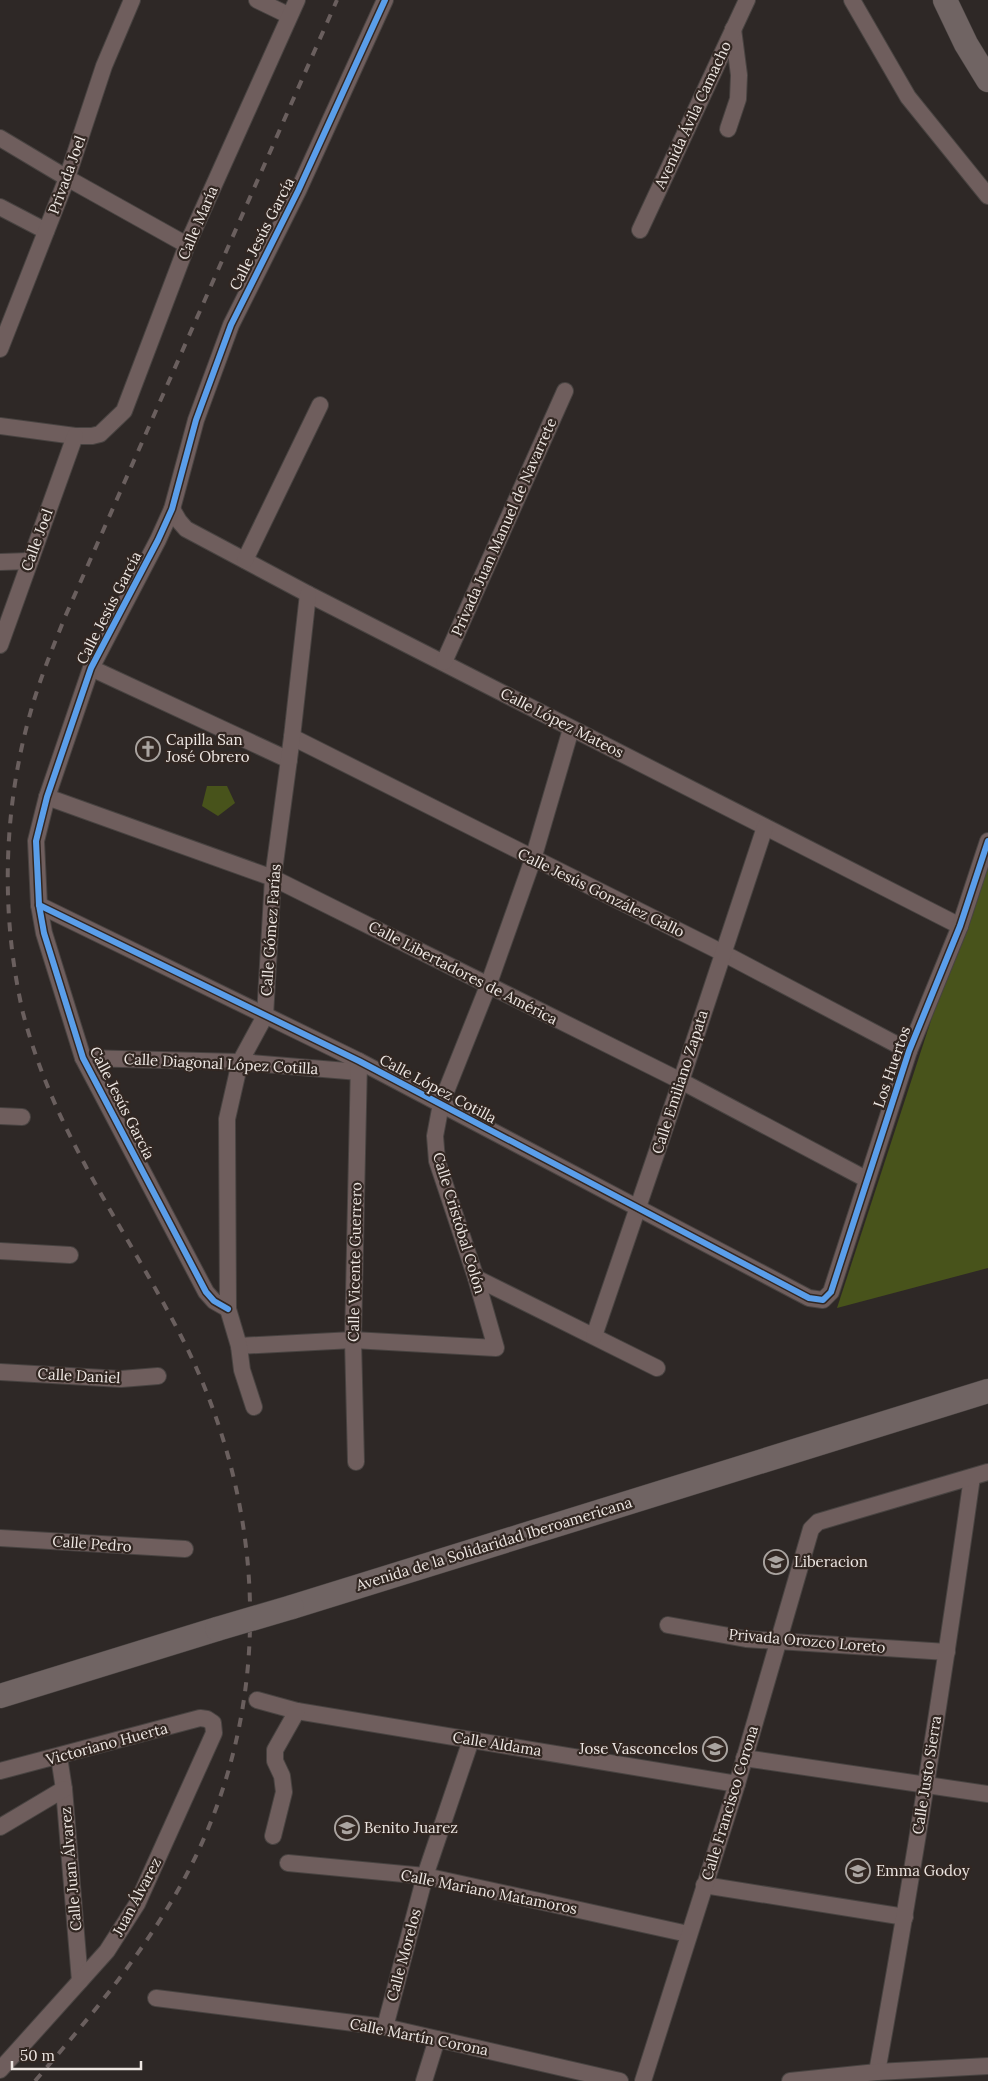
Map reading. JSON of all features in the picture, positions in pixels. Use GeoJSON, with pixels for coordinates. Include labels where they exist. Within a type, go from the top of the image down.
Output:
{"type":"FeatureCollection","features":[{"type":"Feature","properties":{"kind":"highway"},"geometry":{"type":"LineString","coordinates":[[945,0],[966,44],[988,80]]}},
{"type":"Feature","properties":{"kind":"highway","name":"Avenida de la Solidaridad Iberoamericana"},"geometry":{"type":"LineString","coordinates":[[0,1696],[988,1391]]}},
{"type":"Feature","properties":{"kind":"street","name":"Privada Joel"},"geometry":{"type":"LineString","coordinates":[[0,349],[67,178],[104,66],[132,0]]}},
{"type":"Feature","properties":{"kind":"street"},"geometry":{"type":"LineString","coordinates":[[257,0],[288,15]]}},
{"type":"Feature","properties":{"kind":"street","name":"Calle María"},"geometry":{"type":"LineString","coordinates":[[75,436],[100,434],[124,411],[187,245],[296,0]]}},
{"type":"Feature","properties":{"kind":"street","name":"Calle Jesús García"},"geometry":{"type":"LineString","coordinates":[[228,1308],[214,1301],[206,1292],[83,1058],[44,933],[39,905],[36,841],[47,797],[91,668],[158,540],[172,509],[196,420],[231,324],[298,192],[385,0]]}},
{"type":"Feature","properties":{"kind":"street","name":"Avenida Ávila Camacho"},"geometry":{"type":"LineString","coordinates":[[640,230],[746,0]]}},
{"type":"Feature","properties":{"kind":"street"},"geometry":{"type":"LineString","coordinates":[[852,0],[908,97],[988,196]]}},
{"type":"Feature","properties":{"kind":"street"},"geometry":{"type":"LineString","coordinates":[[728,129],[738,99],[739,75],[733,29]]}},
{"type":"Feature","properties":{"kind":"street"},"geometry":{"type":"LineString","coordinates":[[0,138],[187,245]]}},
{"type":"Feature","properties":{"kind":"street"},"geometry":{"type":"LineString","coordinates":[[0,207],[46,231]]}},
{"type":"Feature","properties":{"kind":"street","name":"Privada Juan Manuel de Navarrete"},"geometry":{"type":"LineString","coordinates":[[444,662],[565,392]]}},
{"type":"Feature","properties":{"kind":"street"},"geometry":{"type":"LineString","coordinates":[[245,560],[320,405]]}},
{"type":"Feature","properties":{"kind":"street"},"geometry":{"type":"LineString","coordinates":[[0,426],[75,436]]}},
{"type":"Feature","properties":{"kind":"street","name":"Calle Joel"},"geometry":{"type":"LineString","coordinates":[[0,645],[75,436]]}},
{"type":"Feature","properties":{"kind":"street","name":"Calle López Mateos"},"geometry":{"type":"LineString","coordinates":[[172,509],[186,529],[308,594],[960,926]]}},
{"type":"Feature","properties":{"kind":"street"},"geometry":{"type":"LineString","coordinates":[[0,562],[30,561]]}},
{"type":"Feature","properties":{"kind":"street","name":"Calle Gómez Farías"},"geometry":{"type":"LineString","coordinates":[[254,1407],[242,1370],[239,1346],[228,1308],[227,1119],[240,1062],[265,1016],[273,878],[292,737],[308,594]]}},
{"type":"Feature","properties":{"kind":"street"},"geometry":{"type":"LineString","coordinates":[[91,668],[289,760]]}},
{"type":"Feature","properties":{"kind":"street","name":"Calle Cristóbal Colón"},"geometry":{"type":"LineString","coordinates":[[353,1340],[496,1348],[476,1278],[437,1161],[435,1136],[441,1104],[488,986],[533,859],[572,729]]}},
{"type":"Feature","properties":{"kind":"street","name":"Calle Jesús González Gallo"},"geometry":{"type":"LineString","coordinates":[[292,737],[723,953],[909,1051]]}},
{"type":"Feature","properties":{"kind":"street","name":"Calle Libertadores de América"},"geometry":{"type":"LineString","coordinates":[[47,797],[273,878],[682,1081],[866,1179]]}},
{"type":"Feature","properties":{"kind":"street","name":"Calle Emiliano Zapata"},"geometry":{"type":"LineString","coordinates":[[594,1336],[682,1081],[765,827]]}},
{"type":"Feature","properties":{"kind":"street","name":"Los Huertos"},"geometry":{"type":"LineString","coordinates":[[822,1300],[831,1292],[909,1051],[960,926],[988,841]]}},
{"type":"Feature","properties":{"kind":"street","name":"Calle López Cotilla"},"geometry":{"type":"LineString","coordinates":[[39,905],[265,1016],[359,1067],[441,1104],[809,1298],[822,1300]]}},
{"type":"Feature","properties":{"kind":"street","name":"Calle Diagonal López Cotilla"},"geometry":{"type":"LineString","coordinates":[[83,1058],[359,1067]]}},
{"type":"Feature","properties":{"kind":"street","name":"Calle Vicente Guerrero"},"geometry":{"type":"LineString","coordinates":[[356,1462],[353,1340],[359,1067]]}},
{"type":"Feature","properties":{"kind":"street"},"geometry":{"type":"LineString","coordinates":[[0,1116],[22,1117]]}},
{"type":"Feature","properties":{"kind":"street"},"geometry":{"type":"LineString","coordinates":[[0,1251],[70,1255]]}},
{"type":"Feature","properties":{"kind":"street"},"geometry":{"type":"LineString","coordinates":[[476,1278],[658,1368]]}},
{"type":"Feature","properties":{"kind":"street"},"geometry":{"type":"LineString","coordinates":[[239,1346],[353,1340]]}},
{"type":"Feature","properties":{"kind":"street","name":"Calle Daniel"},"geometry":{"type":"LineString","coordinates":[[0,1372],[121,1379],[158,1376]]}},
{"type":"Feature","properties":{"kind":"street"},"geometry":{"type":"LineString","coordinates":[[972,1477],[988,1472]]}},
{"type":"Feature","properties":{"kind":"street","name":"Calle Francisco Corona"},"geometry":{"type":"LineString","coordinates":[[643,2081],[737,1784],[814,1524],[972,1477]]}},
{"type":"Feature","properties":{"kind":"street","name":"Calle Justo Sierra"},"geometry":{"type":"LineString","coordinates":[[877,2072],[905,1917],[947,1652],[972,1477]]}},
{"type":"Feature","properties":{"kind":"street","name":"Calle Pedro"},"geometry":{"type":"LineString","coordinates":[[0,1538],[184,1549]]}},
{"type":"Feature","properties":{"kind":"street","name":"Privada Orozco Loreto"},"geometry":{"type":"LineString","coordinates":[[668,1625],[746,1639],[947,1652]]}},
{"type":"Feature","properties":{"kind":"street","name":"Calle Aldama"},"geometry":{"type":"LineString","coordinates":[[257,1700],[297,1710],[737,1784]]}},
{"type":"Feature","properties":{"kind":"street"},"geometry":{"type":"LineString","coordinates":[[273,1836],[284,1792],[282,1776],[275,1761],[275,1750],[297,1710]]}},
{"type":"Feature","properties":{"kind":"street","name":"Victoriano Huerta"},"geometry":{"type":"LineString","coordinates":[[0,1771],[59,1757],[200,1718],[207,1719],[213,1723]]}},
{"type":"Feature","properties":{"kind":"street","name":"Juan Álvarez"},"geometry":{"type":"LineString","coordinates":[[0,2070],[7,2053],[80,1981],[107,1951],[137,1904],[214,1733],[213,1723]]}},
{"type":"Feature","properties":{"kind":"street","name":"Calle Morelos"},"geometry":{"type":"LineString","coordinates":[[384,2027],[425,1876],[471,1740]]}},
{"type":"Feature","properties":{"kind":"street","name":"Calle Juan Álvarez"},"geometry":{"type":"LineString","coordinates":[[59,1757],[64,1789],[80,1981]]}},
{"type":"Feature","properties":{"kind":"street"},"geometry":{"type":"LineString","coordinates":[[744,1758],[988,1794]]}},
{"type":"Feature","properties":{"kind":"street"},"geometry":{"type":"LineString","coordinates":[[0,1827],[64,1789]]}},
{"type":"Feature","properties":{"kind":"street","name":"Calle Mariano Matamoros"},"geometry":{"type":"LineString","coordinates":[[288,1863],[425,1876],[688,1934]]}},
{"type":"Feature","properties":{"kind":"street"},"geometry":{"type":"LineString","coordinates":[[704,1885],[905,1917]]}},
{"type":"Feature","properties":{"kind":"street","name":"Calle Martín Corona"},"geometry":{"type":"LineString","coordinates":[[156,1998],[384,2027],[620,2081]]}},
{"type":"Feature","properties":{"kind":"street"},"geometry":{"type":"LineString","coordinates":[[424,2081],[437,2039]]}},
{"type":"Feature","properties":{"kind":"street"},"geometry":{"type":"LineString","coordinates":[[790,2081],[877,2072],[917,2076],[988,2066]]}},
{"type":"Feature","properties":{"kind":"green space"},"geometry":{"type":"Polygon","coordinates":[[[207,786],[227,786],[235,803],[218,816],[202,806],[207,786]]]}},
{"type":"Feature","properties":{"kind":"green space"},"geometry":{"type":"Polygon","coordinates":[[[988,846],[988,1268],[837,1308],[988,846]]]}},
{"type":"Feature","properties":{"kind":"railway"},"geometry":{"type":"LineString","coordinates":[[35,2081],[91,2015],[143,1946],[174,1897],[208,1830],[231,1760],[245,1689],[250,1617],[246,1544],[232,1472],[210,1402],[180,1334],[72,1139],[36,1057],[23,1013],[11,937],[8,898],[10,821],[15,783],[22,744],[32,707],[65,617],[337,0]]}},
{"type":"Feature","properties":{"kind":"cycle path"},"geometry":{"type":"LineString","coordinates":[[228,1309],[214,1301],[206,1292],[83,1058],[44,933],[39,905],[36,841],[47,797],[91,668],[158,540],[172,509],[196,420],[231,325],[298,191],[385,0]]}},
{"type":"Feature","properties":{"kind":"cycle path"},"geometry":{"type":"LineString","coordinates":[[39,905],[359,1061],[809,1298],[823,1300],[831,1292],[909,1051],[960,926],[988,841]]}},
{"type":"Feature","properties":{"kind":"place","name":"Capilla San José Obrero"},"geometry":{"type":"Point","coordinates":[148,749]}},
{"type":"Feature","properties":{"kind":"place","name":"Liberacion"},"geometry":{"type":"Point","coordinates":[776,1562]}},
{"type":"Feature","properties":{"kind":"place","name":"Jose Vasconcelos"},"geometry":{"type":"Point","coordinates":[715,1749]}},
{"type":"Feature","properties":{"kind":"place","name":"Benito Juarez"},"geometry":{"type":"Point","coordinates":[347,1828]}},
{"type":"Feature","properties":{"kind":"place","name":"Emma Godoy"},"geometry":{"type":"Point","coordinates":[858,1871]}}]}
